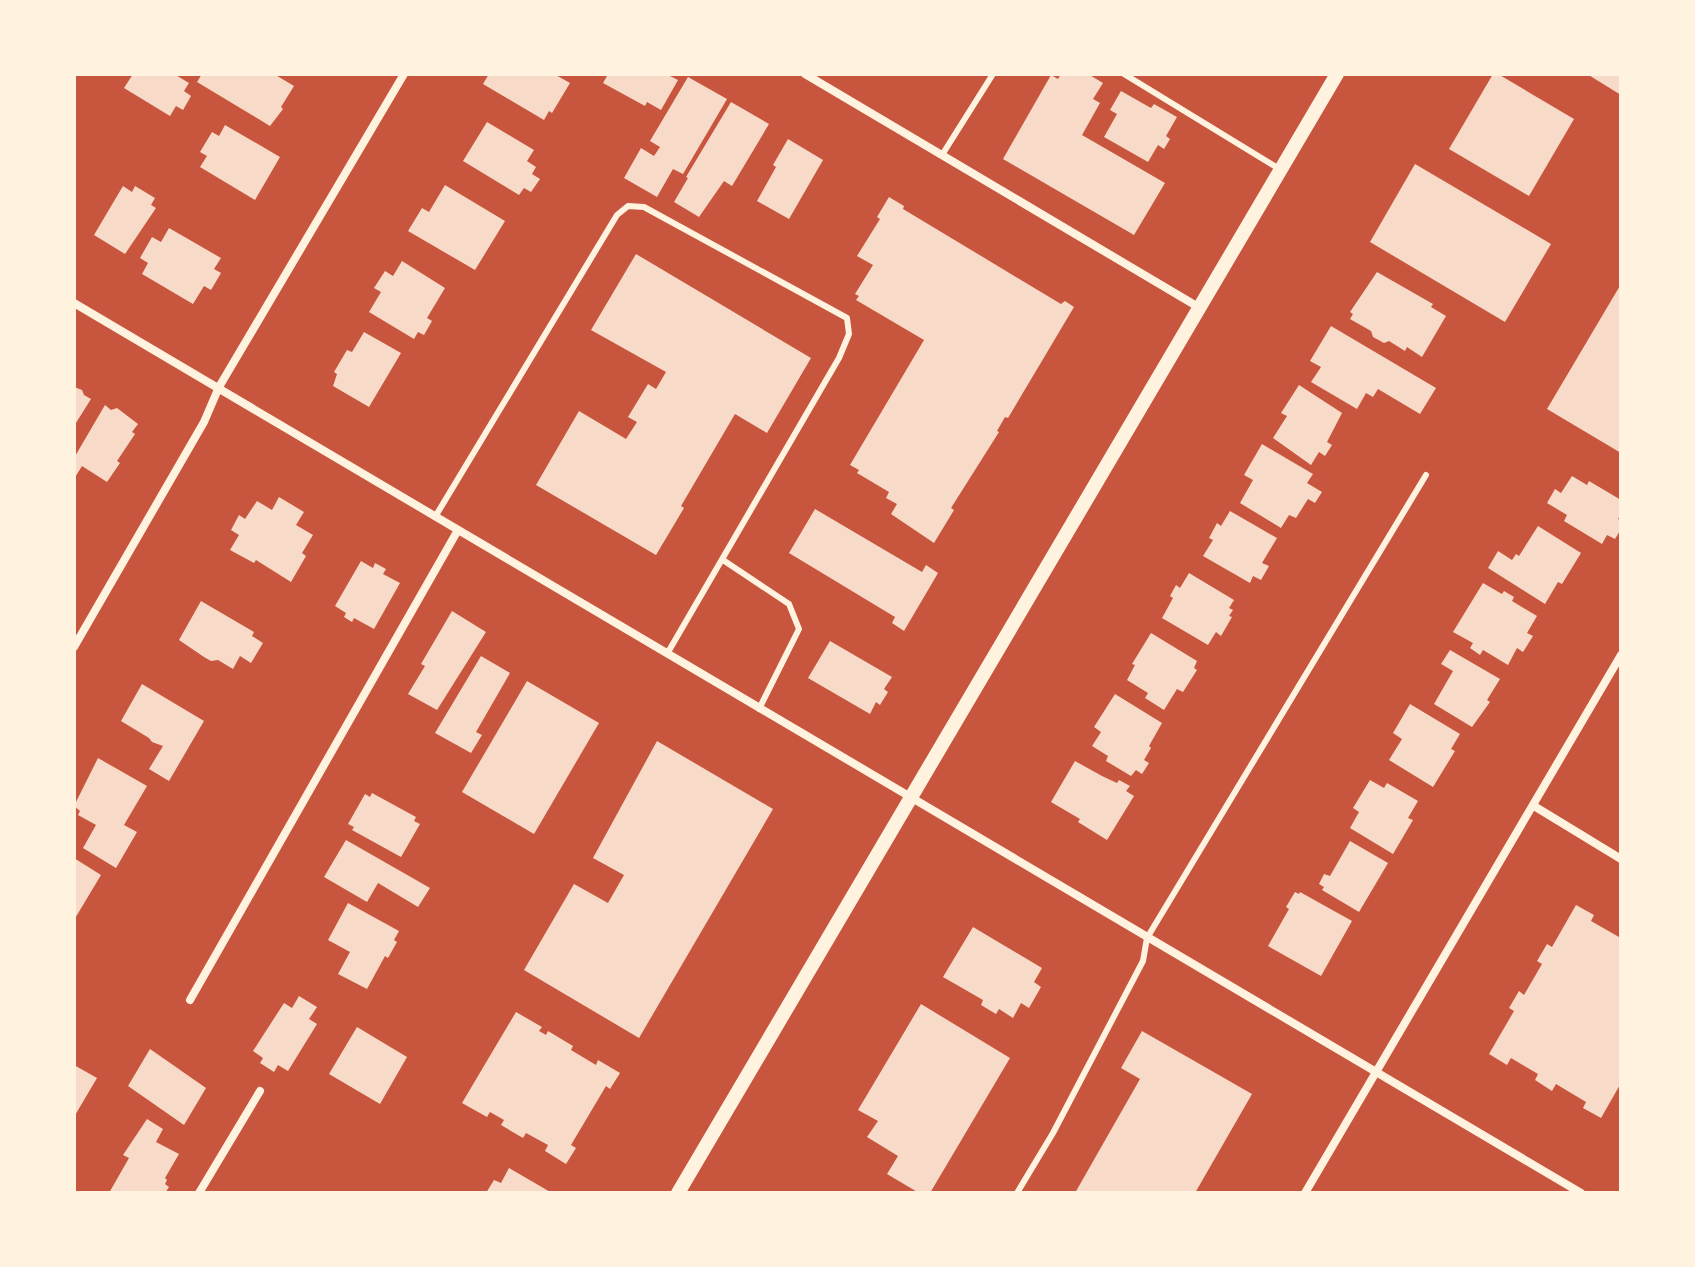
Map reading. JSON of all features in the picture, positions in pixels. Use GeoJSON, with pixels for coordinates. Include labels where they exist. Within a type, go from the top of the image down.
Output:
{"type":"FeatureCollection","features":[{"type":"Feature","properties":{"kind":"street"},"geometry":{"type":"LineString","coordinates":[[74,647],[204,422],[219,387],[404,74]]}},
{"type":"Feature","properties":{"kind":"street"},"geometry":{"type":"LineString","coordinates":[[805,74],[1200,308]]}},
{"type":"Feature","properties":{"kind":"street"},"geometry":{"type":"LineString","coordinates":[[678,1193],[1337,74]]}},
{"type":"Feature","properties":{"kind":"street"},"geometry":{"type":"LineString","coordinates":[[74,303],[1581,1193]]}},
{"type":"Feature","properties":{"kind":"street"},"geometry":{"type":"LineString","coordinates":[[190,1000],[458,530]]}},
{"type":"Feature","properties":{"kind":"street"},"geometry":{"type":"LineString","coordinates":[[1305,1193],[1621,655]]}},
{"type":"Feature","properties":{"kind":"street"},"geometry":{"type":"LineString","coordinates":[[1534,806],[1621,859]]}},
{"type":"Feature","properties":{"kind":"street"},"geometry":{"type":"LineString","coordinates":[[199,1193],[260,1091]]}},
{"type":"Feature","properties":{"kind":"lane"},"geometry":{"type":"LineString","coordinates":[[942,155],[993,74]]}},
{"type":"Feature","properties":{"kind":"lane"},"geometry":{"type":"LineString","coordinates":[[1124,74],[1281,170]]}},
{"type":"Feature","properties":{"kind":"lane"},"geometry":{"type":"LineString","coordinates":[[435,517],[617,215],[628,206],[644,207],[847,318],[849,334],[839,358],[667,654]]}},
{"type":"Feature","properties":{"kind":"lane"},"geometry":{"type":"LineString","coordinates":[[1017,1193],[1053,1133],[1135,978],[1143,961],[1147,938],[1426,475]]}},
{"type":"Feature","properties":{"kind":"lane"},"geometry":{"type":"LineString","coordinates":[[723,560],[789,604],[799,629],[759,709]]}},
{"type":"Feature","properties":{"kind":"building"},"geometry":{"type":"Polygon","coordinates":[[[133,74],[174,74],[189,83],[184,91],[191,96],[183,110],[176,106],[170,116],[124,88],[133,74]]]}},
{"type":"Feature","properties":{"kind":"building"},"geometry":{"type":"Polygon","coordinates":[[[202,74],[274,74],[294,86],[281,107],[283,109],[270,126],[197,82],[202,74]]]}},
{"type":"Feature","properties":{"kind":"building"},"geometry":{"type":"Polygon","coordinates":[[[489,74],[554,74],[570,83],[552,113],[549,111],[544,120],[483,84],[489,74]]]}},
{"type":"Feature","properties":{"kind":"building"},"geometry":{"type":"Polygon","coordinates":[[[603,74],[666,74],[678,80],[661,110],[647,102],[645,106],[603,83],[607,76],[603,74]]]}},
{"type":"Feature","properties":{"kind":"building"},"geometry":{"type":"Polygon","coordinates":[[[1061,74],[1088,74],[1103,83],[1093,99],[1100,103],[1082,135],[1165,183],[1134,235],[1003,159],[1051,75],[1058,79],[1061,74]]]}},
{"type":"Feature","properties":{"kind":"building"},"geometry":{"type":"Polygon","coordinates":[[[1493,74],[1498,74],[1574,119],[1529,196],[1449,149],[1493,74]]]}},
{"type":"Feature","properties":{"kind":"building"},"geometry":{"type":"Polygon","coordinates":[[[1587,74],[1621,74],[1621,95],[1587,74]]]}},
{"type":"Feature","properties":{"kind":"building"},"geometry":{"type":"Polygon","coordinates":[[[688,77],[727,99],[683,174],[673,169],[657,197],[624,178],[641,148],[654,156],[660,147],[650,141],[688,77]]]}},
{"type":"Feature","properties":{"kind":"building"},"geometry":{"type":"Polygon","coordinates":[[[1121,91],[1151,108],[1154,104],[1177,117],[1166,136],[1170,139],[1164,149],[1158,145],[1148,162],[1104,137],[1117,114],[1110,110],[1121,91]]]}},
{"type":"Feature","properties":{"kind":"building"},"geometry":{"type":"Polygon","coordinates":[[[731,102],[769,124],[732,186],[724,181],[699,217],[674,202],[731,102]]]}},
{"type":"Feature","properties":{"kind":"building"},"geometry":{"type":"Polygon","coordinates":[[[487,122],[534,150],[527,161],[536,167],[532,174],[540,179],[531,192],[524,188],[519,195],[463,161],[487,122]]]}},
{"type":"Feature","properties":{"kind":"building"},"geometry":{"type":"Polygon","coordinates":[[[225,125],[280,157],[255,200],[200,167],[207,156],[200,152],[212,132],[219,136],[225,125]]]}},
{"type":"Feature","properties":{"kind":"building"},"geometry":{"type":"Polygon","coordinates":[[[788,139],[823,160],[789,219],[757,201],[788,139]]]}},
{"type":"Feature","properties":{"kind":"building"},"geometry":{"type":"Polygon","coordinates":[[[1415,164],[1551,244],[1505,322],[1370,242],[1415,164]]]}},
{"type":"Feature","properties":{"kind":"building"},"geometry":{"type":"Polygon","coordinates":[[[445,185],[505,221],[475,270],[408,231],[422,208],[429,212],[445,185]]]}},
{"type":"Feature","properties":{"kind":"building"},"geometry":{"type":"Polygon","coordinates":[[[123,186],[132,192],[135,186],[155,198],[151,205],[156,208],[125,254],[94,235],[123,186]]]}},
{"type":"Feature","properties":{"kind":"building"},"geometry":{"type":"Polygon","coordinates":[[[889,197],[904,206],[903,209],[1061,304],[1065,301],[1074,307],[951,508],[954,510],[934,543],[891,514],[897,504],[886,498],[889,492],[857,473],[859,470],[850,465],[924,340],[856,300],[859,296],[855,294],[873,265],[857,256],[880,219],[877,217],[889,197]]]}},
{"type":"Feature","properties":{"kind":"building"},"geometry":{"type":"Polygon","coordinates":[[[169,228],[221,258],[214,269],[221,273],[211,290],[204,286],[193,304],[142,274],[148,263],[140,258],[152,237],[161,242],[169,228]]]}},
{"type":"Feature","properties":{"kind":"building"},"geometry":{"type":"Polygon","coordinates":[[[636,254],[811,358],[767,433],[735,414],[656,555],[536,485],[579,411],[626,439],[637,422],[628,417],[648,384],[656,389],[666,372],[591,330],[636,254]]]}},
{"type":"Feature","properties":{"kind":"building"},"geometry":{"type":"Polygon","coordinates":[[[402,261],[445,288],[427,318],[432,321],[424,335],[418,332],[414,339],[369,312],[381,292],[374,288],[385,271],[393,276],[402,261]]]}},
{"type":"Feature","properties":{"kind":"building"},"geometry":{"type":"Polygon","coordinates":[[[1377,272],[1433,304],[1431,307],[1446,316],[1422,357],[1407,347],[1405,351],[1389,341],[1384,343],[1350,319],[1353,314],[1350,312],[1377,272]]]}},
{"type":"Feature","properties":{"kind":"building"},"geometry":{"type":"Polygon","coordinates":[[[1621,284],[1621,453],[1547,409],[1621,284]]]}},
{"type":"Feature","properties":{"kind":"building"},"geometry":{"type":"Polygon","coordinates":[[[1331,326],[1436,388],[1420,414],[1378,389],[1373,397],[1366,393],[1357,409],[1311,382],[1321,367],[1310,361],[1331,326]]]}},
{"type":"Feature","properties":{"kind":"building"},"geometry":{"type":"Polygon","coordinates":[[[364,332],[401,353],[369,407],[333,386],[337,374],[334,372],[347,350],[352,352],[364,332]]]}},
{"type":"Feature","properties":{"kind":"building"},"geometry":{"type":"Polygon","coordinates":[[[1299,385],[1342,413],[1327,442],[1332,445],[1325,456],[1319,452],[1311,465],[1273,438],[1287,416],[1281,413],[1299,385]]]}},
{"type":"Feature","properties":{"kind":"building"},"geometry":{"type":"Polygon","coordinates":[[[74,387],[91,399],[74,426],[74,387]]]}},
{"type":"Feature","properties":{"kind":"building"},"geometry":{"type":"Polygon","coordinates":[[[105,405],[111,410],[117,408],[138,424],[132,432],[135,434],[107,482],[82,466],[74,479],[74,458],[105,405]]]}},
{"type":"Feature","properties":{"kind":"building"},"geometry":{"type":"Polygon","coordinates":[[[1262,444],[1313,474],[1307,483],[1322,492],[1315,503],[1308,499],[1296,518],[1289,515],[1281,528],[1240,503],[1253,480],[1244,475],[1262,444]]]}},
{"type":"Feature","properties":{"kind":"building"},"geometry":{"type":"Polygon","coordinates":[[[1572,476],[1587,485],[1589,481],[1621,500],[1618,519],[1621,529],[1615,539],[1607,535],[1602,544],[1564,521],[1567,515],[1547,503],[1555,489],[1561,493],[1572,476]]]}},
{"type":"Feature","properties":{"kind":"building"},"geometry":{"type":"Polygon","coordinates":[[[279,497],[304,512],[296,525],[313,535],[302,553],[306,556],[291,582],[256,560],[254,563],[230,550],[239,535],[231,530],[239,515],[245,519],[257,501],[272,510],[279,497]]]}},
{"type":"Feature","properties":{"kind":"building"},"geometry":{"type":"Polygon","coordinates":[[[815,509],[922,572],[926,565],[938,573],[904,631],[892,623],[895,617],[789,553],[815,509]]]}},
{"type":"Feature","properties":{"kind":"building"},"geometry":{"type":"Polygon","coordinates":[[[1230,511],[1277,538],[1262,563],[1269,566],[1261,580],[1253,576],[1250,583],[1203,556],[1213,540],[1209,538],[1217,523],[1221,526],[1230,511]]]}},
{"type":"Feature","properties":{"kind":"building"},"geometry":{"type":"Polygon","coordinates":[[[1538,526],[1581,553],[1545,604],[1488,568],[1498,551],[1512,560],[1516,554],[1519,556],[1538,526]]]}},
{"type":"Feature","properties":{"kind":"building"},"geometry":{"type":"Polygon","coordinates":[[[361,561],[373,568],[375,563],[386,569],[383,574],[400,583],[374,629],[354,618],[352,622],[344,617],[346,613],[335,606],[361,561]]]}},
{"type":"Feature","properties":{"kind":"building"},"geometry":{"type":"Polygon","coordinates":[[[1189,573],[1234,600],[1229,608],[1233,610],[1229,616],[1232,617],[1221,636],[1216,632],[1208,645],[1162,618],[1176,585],[1180,588],[1189,573]]]}},
{"type":"Feature","properties":{"kind":"building"},"geometry":{"type":"Polygon","coordinates":[[[1483,583],[1514,597],[1512,601],[1537,616],[1527,633],[1533,636],[1523,652],[1517,648],[1508,665],[1483,650],[1480,655],[1470,648],[1473,643],[1453,632],[1483,583]]]}},
{"type":"Feature","properties":{"kind":"building"},"geometry":{"type":"Polygon","coordinates":[[[201,601],[254,632],[252,636],[263,643],[251,663],[240,656],[233,669],[218,660],[211,661],[179,640],[201,601]]]}},
{"type":"Feature","properties":{"kind":"building"},"geometry":{"type":"Polygon","coordinates":[[[452,611],[486,632],[437,710],[408,694],[425,666],[421,664],[452,611]]]}},
{"type":"Feature","properties":{"kind":"building"},"geometry":{"type":"Polygon","coordinates":[[[1151,633],[1197,661],[1194,668],[1197,670],[1183,692],[1177,689],[1164,710],[1145,698],[1148,693],[1127,680],[1135,665],[1132,664],[1151,633]]]}},
{"type":"Feature","properties":{"kind":"building"},"geometry":{"type":"Polygon","coordinates":[[[830,641],[892,677],[884,689],[888,692],[880,705],[876,702],[870,714],[808,678],[830,641]]]}},
{"type":"Feature","properties":{"kind":"building"},"geometry":{"type":"Polygon","coordinates":[[[1450,650],[1500,679],[1487,700],[1490,702],[1472,727],[1434,704],[1453,671],[1441,664],[1450,650]]]}},
{"type":"Feature","properties":{"kind":"building"},"geometry":{"type":"Polygon","coordinates":[[[481,656],[510,673],[476,732],[482,735],[471,753],[435,733],[481,656]]]}},
{"type":"Feature","properties":{"kind":"building"},"geometry":{"type":"Polygon","coordinates":[[[527,681],[599,723],[534,834],[462,792],[527,681]]]}},
{"type":"Feature","properties":{"kind":"building"},"geometry":{"type":"Polygon","coordinates":[[[142,684],[204,721],[169,781],[149,769],[163,746],[121,721],[142,684]]]}},
{"type":"Feature","properties":{"kind":"building"},"geometry":{"type":"Polygon","coordinates":[[[1115,694],[1162,723],[1149,746],[1151,748],[1144,760],[1149,763],[1142,774],[1136,770],[1131,776],[1106,761],[1108,756],[1092,746],[1101,732],[1094,727],[1115,694]]]}},
{"type":"Feature","properties":{"kind":"building"},"geometry":{"type":"Polygon","coordinates":[[[1410,704],[1460,734],[1451,749],[1455,751],[1433,787],[1389,760],[1402,739],[1393,733],[1410,704]]]}},
{"type":"Feature","properties":{"kind":"building"},"geometry":{"type":"Polygon","coordinates":[[[657,741],[773,809],[639,1038],[524,970],[574,884],[608,903],[624,875],[593,858],[657,741]]]}},
{"type":"Feature","properties":{"kind":"building"},"geometry":{"type":"Polygon","coordinates":[[[98,758],[147,786],[124,825],[137,832],[116,868],[83,848],[96,825],[78,815],[80,811],[74,806],[98,758]]]}},
{"type":"Feature","properties":{"kind":"building"},"geometry":{"type":"Polygon","coordinates":[[[1075,761],[1117,783],[1119,780],[1130,786],[1126,791],[1134,796],[1107,840],[1051,802],[1075,761]]]}},
{"type":"Feature","properties":{"kind":"building"},"geometry":{"type":"Polygon","coordinates":[[[1370,780],[1384,788],[1387,783],[1418,801],[1408,818],[1413,820],[1393,854],[1350,828],[1359,812],[1353,808],[1370,780]]]}},
{"type":"Feature","properties":{"kind":"building"},"geometry":{"type":"Polygon","coordinates":[[[372,793],[416,817],[414,821],[420,824],[401,857],[352,830],[354,827],[348,824],[365,794],[370,797],[372,793]]]}},
{"type":"Feature","properties":{"kind":"building"},"geometry":{"type":"Polygon","coordinates":[[[346,840],[430,888],[418,907],[378,883],[367,902],[324,877],[346,840]]]}},
{"type":"Feature","properties":{"kind":"building"},"geometry":{"type":"Polygon","coordinates":[[[1350,841],[1388,863],[1359,912],[1322,890],[1324,887],[1319,884],[1324,874],[1330,876],[1350,841]]]}},
{"type":"Feature","properties":{"kind":"building"},"geometry":{"type":"Polygon","coordinates":[[[74,858],[101,875],[74,920],[74,858]]]}},
{"type":"Feature","properties":{"kind":"building"},"geometry":{"type":"Polygon","coordinates":[[[1295,892],[1352,921],[1321,976],[1268,946],[1295,892]]]}},
{"type":"Feature","properties":{"kind":"building"},"geometry":{"type":"Polygon","coordinates":[[[348,903],[399,931],[394,940],[397,942],[388,958],[385,956],[367,989],[338,974],[350,952],[328,940],[348,903]]]}},
{"type":"Feature","properties":{"kind":"building"},"geometry":{"type":"Polygon","coordinates":[[[1576,905],[1594,915],[1591,921],[1619,937],[1621,934],[1621,1083],[1601,1118],[1583,1108],[1586,1102],[1556,1084],[1552,1091],[1535,1080],[1538,1074],[1511,1058],[1507,1065],[1489,1054],[1514,1011],[1509,1008],[1519,991],[1524,995],[1542,964],[1537,961],[1547,944],[1552,947],[1576,905]]]}},
{"type":"Feature","properties":{"kind":"building"},"geometry":{"type":"Polygon","coordinates":[[[973,927],[1042,968],[1034,982],[1041,987],[1029,1008],[1021,1003],[1013,1018],[999,1009],[996,1014],[981,1005],[983,1000],[943,977],[973,927]]]}},
{"type":"Feature","properties":{"kind":"building"},"geometry":{"type":"Polygon","coordinates":[[[299,996],[317,1007],[309,1019],[317,1024],[288,1071],[278,1065],[274,1072],[260,1063],[263,1058],[253,1051],[284,1003],[292,1008],[299,996]]]}},
{"type":"Feature","properties":{"kind":"building"},"geometry":{"type":"Polygon","coordinates":[[[921,1004],[1010,1058],[930,1193],[919,1193],[887,1174],[898,1156],[867,1137],[878,1121],[858,1110],[921,1004]]]}},
{"type":"Feature","properties":{"kind":"building"},"geometry":{"type":"Polygon","coordinates":[[[516,1012],[542,1027],[539,1031],[546,1035],[548,1031],[573,1046],[571,1050],[596,1065],[598,1060],[620,1073],[610,1089],[606,1086],[571,1145],[576,1148],[566,1164],[545,1151],[548,1145],[526,1133],[523,1138],[501,1125],[504,1120],[490,1112],[487,1117],[462,1103],[516,1012]]]}},
{"type":"Feature","properties":{"kind":"building"},"geometry":{"type":"Polygon","coordinates":[[[357,1027],[407,1057],[380,1104],[329,1074],[357,1027]]]}},
{"type":"Feature","properties":{"kind":"building"},"geometry":{"type":"Polygon","coordinates":[[[1142,1031],[1252,1094],[1195,1193],[1075,1193],[1140,1079],[1121,1068],[1142,1031]]]}},
{"type":"Feature","properties":{"kind":"building"},"geometry":{"type":"Polygon","coordinates":[[[150,1049],[206,1088],[184,1125],[128,1086],[150,1049]]]}},
{"type":"Feature","properties":{"kind":"building"},"geometry":{"type":"Polygon","coordinates":[[[74,1065],[97,1078],[74,1117],[74,1065]]]}},
{"type":"Feature","properties":{"kind":"building"},"geometry":{"type":"Polygon","coordinates":[[[147,1119],[163,1129],[156,1142],[179,1154],[165,1178],[165,1184],[169,1187],[165,1193],[109,1193],[129,1158],[123,1155],[147,1119]]]}},
{"type":"Feature","properties":{"kind":"building"},"geometry":{"type":"Polygon","coordinates":[[[509,1168],[552,1193],[486,1193],[494,1180],[501,1183],[509,1168]]]}}]}
